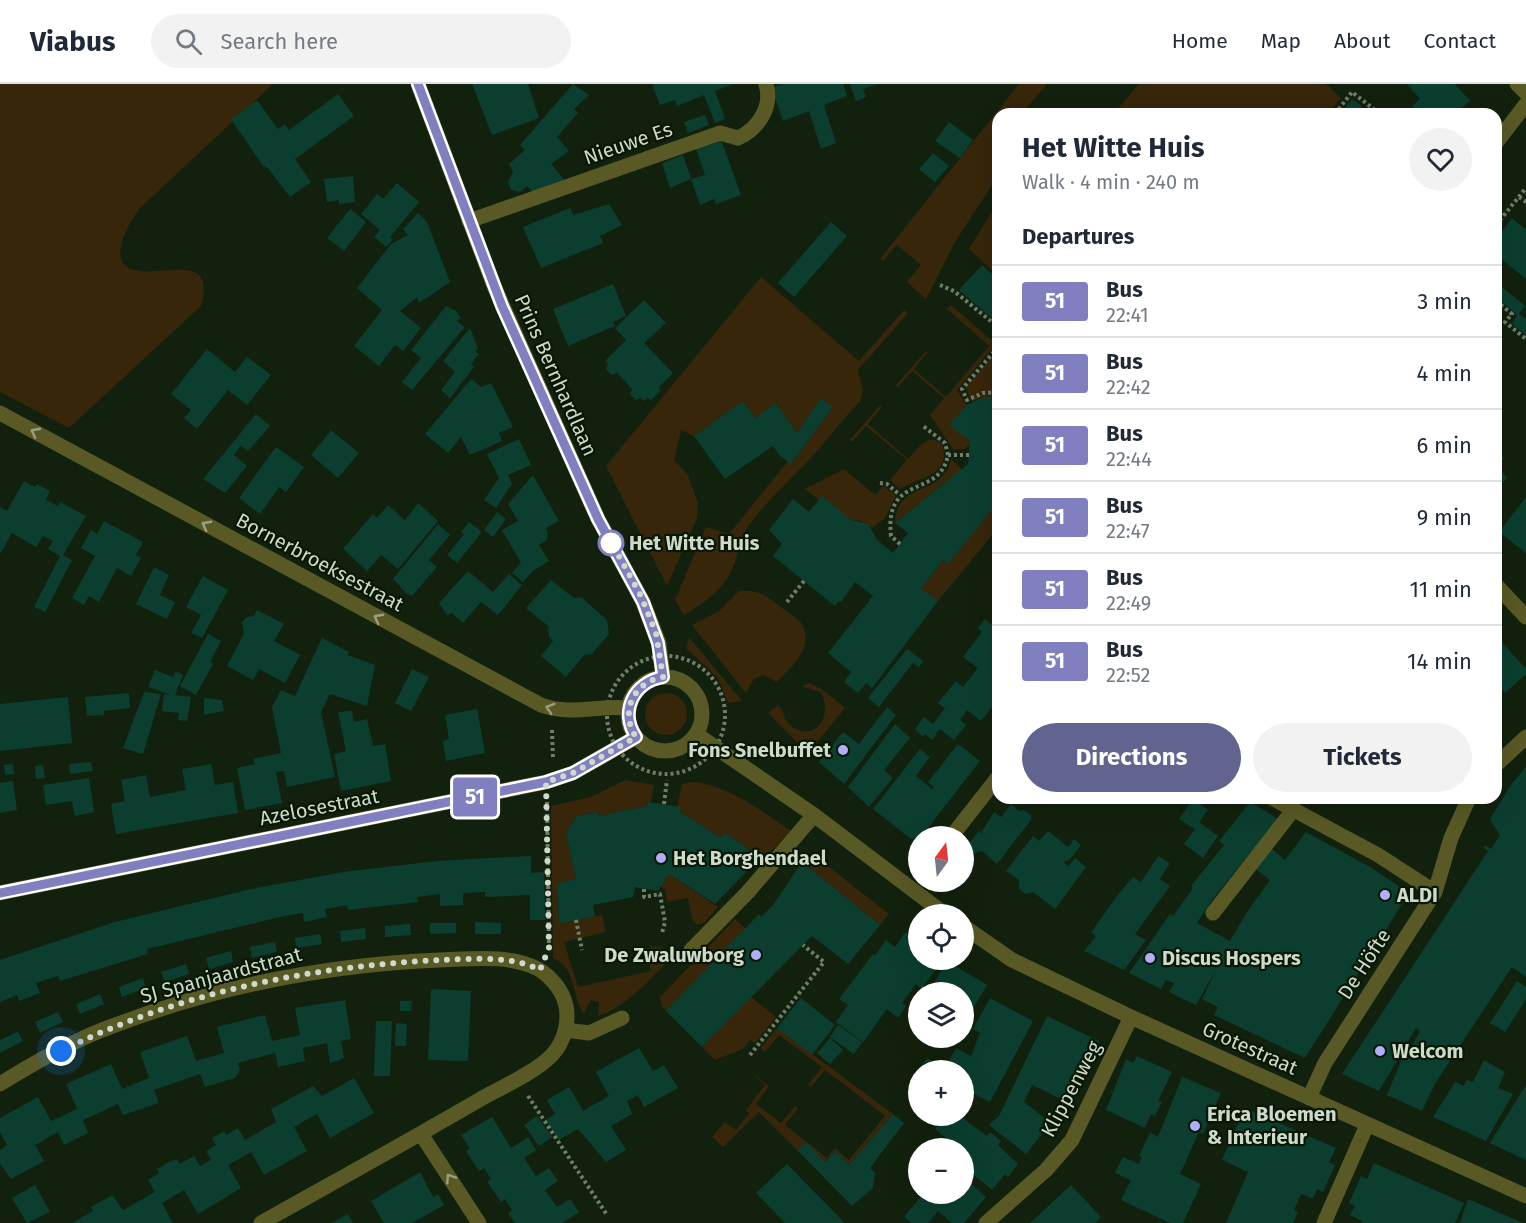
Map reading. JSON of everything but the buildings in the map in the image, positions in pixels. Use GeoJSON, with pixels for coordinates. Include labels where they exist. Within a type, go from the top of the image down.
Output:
{"type":"FeatureCollection","features":[{"type":"Feature","properties":{"kind":"street","name":"Prins Bernhardlaan"},"geometry":{"type":"LineString","coordinates":[[418,84],[494,286],[561,442],[598,519],[643,602],[656,633],[663,677]]}},
{"type":"Feature","properties":{"kind":"street","name":"Nieuwe Es"},"geometry":{"type":"LineString","coordinates":[[469,221],[720,133],[738,138],[749,133],[760,122],[766,104],[766,84]]}},
{"type":"Feature","properties":{"kind":"street"},"geometry":{"type":"LineString","coordinates":[[1517,84],[1526,93]]}},
{"type":"Feature","properties":{"kind":"street"},"geometry":{"type":"LineString","coordinates":[[1502,135],[1526,104]]}},
{"type":"Feature","properties":{"kind":"street","name":"Bornerbroeksestraat"},"geometry":{"type":"LineString","coordinates":[[0,413],[541,705],[557,711],[573,712],[608,706],[629,708]]}},
{"type":"Feature","properties":{"kind":"street"},"geometry":{"type":"LineString","coordinates":[[1502,591],[1526,617]]}},
{"type":"Feature","properties":{"kind":"street"},"geometry":{"type":"LineString","coordinates":[[663,677],[683,682],[697,696],[702,716],[696,735],[678,748],[663,751],[648,747],[636,737],[630,723],[629,708],[639,688],[651,680],[663,677]]}},
{"type":"Feature","properties":{"kind":"street"},"geometry":{"type":"LineString","coordinates":[[696,735],[908,881]]}},
{"type":"Feature","properties":{"kind":"street","name":"Azelosestraat"},"geometry":{"type":"LineString","coordinates":[[0,893],[540,783],[573,773],[636,737]]}},
{"type":"Feature","properties":{"kind":"street"},"geometry":{"type":"LineString","coordinates":[[1502,759],[1526,737]]}},
{"type":"Feature","properties":{"kind":"street"},"geometry":{"type":"LineString","coordinates":[[960,826],[992,785]]}},
{"type":"Feature","properties":{"kind":"street"},"geometry":{"type":"LineString","coordinates":[[1283,804],[1378,855],[1435,892]]}},
{"type":"Feature","properties":{"kind":"street","name":"De Höfte"},"geometry":{"type":"LineString","coordinates":[[1309,1098],[1325,1063],[1435,892],[1451,838],[1466,804]]}},
{"type":"Feature","properties":{"kind":"street"},"geometry":{"type":"LineString","coordinates":[[1213,913],[1293,809]]}},
{"type":"Feature","properties":{"kind":"street"},"geometry":{"type":"LineString","coordinates":[[691,950],[748,892],[814,815]]}},
{"type":"Feature","properties":{"kind":"street"},"geometry":{"type":"LineString","coordinates":[[921,892],[934,904]]}},
{"type":"Feature","properties":{"kind":"street","name":"Grotestraat"},"geometry":{"type":"LineString","coordinates":[[974,934],[1012,960],[1131,1017],[1526,1196]]}},
{"type":"Feature","properties":{"kind":"street","name":"SJ Spanjaardstraat"},"geometry":{"type":"LineString","coordinates":[[0,1084],[102,1030],[199,999],[284,977],[381,963],[465,959],[514,961],[540,970]]}},
{"type":"Feature","properties":{"kind":"street"},"geometry":{"type":"LineString","coordinates":[[261,1223],[421,1134],[550,1057],[566,1030],[564,999],[553,981],[540,970]]}},
{"type":"Feature","properties":{"kind":"street","name":"Klippenweg"},"geometry":{"type":"LineString","coordinates":[[986,1223],[1046,1170],[1072,1140],[1131,1017]]}},
{"type":"Feature","properties":{"kind":"street"},"geometry":{"type":"LineString","coordinates":[[566,1030],[590,1033],[622,1018]]}},
{"type":"Feature","properties":{"kind":"street"},"geometry":{"type":"LineString","coordinates":[[1324,1223],[1366,1125]]}},
{"type":"Feature","properties":{"kind":"street"},"geometry":{"type":"LineString","coordinates":[[421,1134],[479,1223]]}},
{"type":"Feature","properties":{"kind":"path"},"geometry":{"type":"LineString","coordinates":[[1340,108],[1352,92],[1372,108]]}},
{"type":"Feature","properties":{"kind":"path"},"geometry":{"type":"LineString","coordinates":[[1502,217],[1526,188]]}},
{"type":"Feature","properties":{"kind":"path"},"geometry":{"type":"LineString","coordinates":[[1519,196],[1526,202]]}},
{"type":"Feature","properties":{"kind":"path"},"geometry":{"type":"LineString","coordinates":[[940,285],[954,291],[992,322]]}},
{"type":"Feature","properties":{"kind":"path"},"geometry":{"type":"LineString","coordinates":[[1502,306],[1512,314],[1505,322],[1526,339]]}},
{"type":"Feature","properties":{"kind":"path"},"geometry":{"type":"LineString","coordinates":[[992,354],[962,389],[966,400],[992,392]]}},
{"type":"Feature","properties":{"kind":"path"},"geometry":{"type":"LineString","coordinates":[[900,544],[891,536],[890,523],[892,510],[900,495],[904,491],[927,483],[940,473],[948,455],[945,442],[923,426]]}},
{"type":"Feature","properties":{"kind":"path"},"geometry":{"type":"LineString","coordinates":[[948,455],[969,455]]}},
{"type":"Feature","properties":{"kind":"path"},"geometry":{"type":"LineString","coordinates":[[880,483],[887,484],[900,495]]}},
{"type":"Feature","properties":{"kind":"path"},"geometry":{"type":"LineString","coordinates":[[787,602],[804,581]]}},
{"type":"Feature","properties":{"kind":"path"},"geometry":{"type":"LineString","coordinates":[[608,706],[612,690],[627,670],[637,663],[660,656],[686,659],[708,672],[722,693],[726,718],[716,747],[696,766],[669,774],[642,769],[627,759],[618,749]]}},
{"type":"Feature","properties":{"kind":"path"},"geometry":{"type":"LineString","coordinates":[[540,970],[549,948],[540,783],[554,757],[551,727],[541,705]]}},
{"type":"Feature","properties":{"kind":"path"},"geometry":{"type":"LineString","coordinates":[[664,804],[667,780]]}},
{"type":"Feature","properties":{"kind":"path"},"geometry":{"type":"LineString","coordinates":[[644,889],[644,897],[660,894],[665,922],[662,933]]}},
{"type":"Feature","properties":{"kind":"path"},"geometry":{"type":"LineString","coordinates":[[576,920],[582,950]]}},
{"type":"Feature","properties":{"kind":"path"},"geometry":{"type":"LineString","coordinates":[[750,1055],[824,962],[803,945]]}},
{"type":"Feature","properties":{"kind":"path"},"geometry":{"type":"LineString","coordinates":[[516,1079],[607,1215]]}},
{"type":"Feature","properties":{"kind":"shaded area"},"geometry":{"type":"Polygon","coordinates":[[[0,84],[273,84],[135,215],[120,251],[121,259],[126,266],[146,272],[184,270],[194,272],[201,278],[204,289],[201,306],[69,428],[0,392],[0,84]]]}},
{"type":"Feature","properties":{"kind":"shaded area"},"geometry":{"type":"Polygon","coordinates":[[[1019,84],[1047,84],[1026,108],[1000,108],[1019,84]]]}},
{"type":"Feature","properties":{"kind":"shaded area"},"geometry":{"type":"Polygon","coordinates":[[[1139,84],[1326,84],[1341,98],[1333,108],[1118,108],[1139,84]]]}},
{"type":"Feature","properties":{"kind":"shaded area"},"geometry":{"type":"Polygon","coordinates":[[[992,118],[992,185],[955,242],[926,299],[907,282],[921,265],[897,245],[883,261],[880,259],[992,118]]]}},
{"type":"Feature","properties":{"kind":"shaded area"},"geometry":{"type":"Polygon","coordinates":[[[992,211],[992,270],[969,249],[992,211]]]}},
{"type":"Feature","properties":{"kind":"shaded area"},"geometry":{"type":"Polygon","coordinates":[[[761,277],[859,361],[904,310],[908,313],[858,370],[863,390],[860,401],[747,528],[725,582],[706,601],[684,615],[675,600],[706,527],[729,534],[788,461],[792,463],[833,407],[821,399],[797,433],[776,403],[755,418],[743,401],[694,436],[681,430],[674,460],[688,475],[698,503],[697,518],[667,586],[606,466],[761,277]]]}},
{"type":"Feature","properties":{"kind":"shaded area"},"geometry":{"type":"Polygon","coordinates":[[[951,305],[992,341],[992,349],[957,390],[967,405],[950,425],[970,441],[970,445],[964,449],[953,449],[930,415],[944,398],[912,371],[898,387],[896,385],[926,351],[928,352],[914,369],[946,397],[989,346],[947,309],[951,305]]]}},
{"type":"Feature","properties":{"kind":"shaded area"},"geometry":{"type":"Polygon","coordinates":[[[992,357],[992,397],[983,397],[971,402],[966,387],[992,357]]]}},
{"type":"Feature","properties":{"kind":"shaded area"},"geometry":{"type":"Polygon","coordinates":[[[880,405],[882,407],[868,424],[908,459],[927,441],[937,441],[942,444],[944,455],[938,470],[900,489],[890,480],[907,460],[866,426],[852,442],[850,440],[880,405]]]}},
{"type":"Feature","properties":{"kind":"shaded area"},"geometry":{"type":"Polygon","coordinates":[[[951,459],[962,469],[895,523],[897,510],[903,501],[911,494],[939,479],[947,471],[951,459]]]}},
{"type":"Feature","properties":{"kind":"shaded area"},"geometry":{"type":"Polygon","coordinates":[[[844,469],[875,495],[884,486],[896,495],[885,518],[872,528],[861,521],[852,520],[822,497],[819,500],[805,489],[844,469]]]}},
{"type":"Feature","properties":{"kind":"shaded area"},"geometry":{"type":"Polygon","coordinates":[[[992,508],[992,535],[938,601],[921,588],[943,560],[948,564],[992,508]]]}},
{"type":"Feature","properties":{"kind":"shaded area"},"geometry":{"type":"Polygon","coordinates":[[[739,591],[762,594],[799,621],[805,634],[803,650],[799,657],[777,682],[763,675],[754,679],[746,693],[692,625],[719,611],[739,591]]]}},
{"type":"Feature","properties":{"kind":"shaded area"},"geometry":{"type":"Polygon","coordinates":[[[689,637],[742,701],[728,703],[718,678],[686,648],[689,637]]]}},
{"type":"Feature","properties":{"kind":"shaded area"},"geometry":{"type":"Polygon","coordinates":[[[809,683],[823,690],[845,708],[808,753],[768,713],[778,705],[788,723],[794,728],[810,731],[816,728],[824,716],[824,700],[820,692],[802,686],[809,683]]]}},
{"type":"Feature","properties":{"kind":"shaded area"},"geometry":{"type":"Polygon","coordinates":[[[666,693],[674,694],[681,699],[686,706],[686,722],[681,729],[674,734],[666,735],[658,734],[651,729],[646,722],[645,714],[646,706],[651,699],[658,694],[666,693]]]}},
{"type":"Feature","properties":{"kind":"shaded area"},"geometry":{"type":"Polygon","coordinates":[[[625,780],[654,785],[651,802],[648,802],[647,806],[599,816],[598,812],[577,816],[566,833],[576,879],[557,883],[559,923],[602,915],[606,932],[564,942],[578,987],[651,971],[647,949],[651,947],[662,948],[666,953],[667,962],[627,1000],[598,1016],[599,1002],[591,1000],[584,1013],[570,975],[561,963],[553,958],[551,806],[591,797],[625,780]]]}},
{"type":"Feature","properties":{"kind":"shaded area"},"geometry":{"type":"Polygon","coordinates":[[[692,782],[706,784],[732,794],[791,831],[755,868],[752,866],[749,849],[725,834],[721,838],[680,812],[677,807],[682,784],[692,782]]]}},
{"type":"Feature","properties":{"kind":"shaded area"},"geometry":{"type":"Polygon","coordinates":[[[816,852],[824,857],[824,863],[889,914],[880,925],[803,863],[811,853],[816,852]]]}},
{"type":"Feature","properties":{"kind":"shaded area"},"geometry":{"type":"Polygon","coordinates":[[[669,874],[718,907],[704,923],[697,925],[692,919],[688,898],[667,902],[665,890],[661,886],[669,874]]]}},
{"type":"Feature","properties":{"kind":"shaded area"},"geometry":{"type":"Polygon","coordinates":[[[735,919],[745,928],[743,933],[666,1011],[662,1007],[660,997],[735,919]]]}},
{"type":"Feature","properties":{"kind":"shaded area"},"geometry":{"type":"Polygon","coordinates":[[[751,997],[776,1017],[755,1043],[750,1040],[743,1049],[715,1060],[702,1047],[751,997]]]}},
{"type":"Feature","properties":{"kind":"shaded area"},"geometry":{"type":"Polygon","coordinates":[[[777,1028],[893,1114],[849,1165],[836,1151],[816,1170],[824,1161],[806,1143],[798,1151],[759,1112],[723,1147],[712,1137],[725,1122],[736,1130],[749,1114],[746,1110],[765,1085],[749,1070],[769,1086],[756,1104],[781,1123],[795,1106],[798,1108],[785,1125],[827,1158],[835,1148],[849,1160],[885,1116],[825,1070],[811,1087],[808,1085],[822,1067],[779,1035],[765,1052],[761,1048],[777,1028]]]}},
{"type":"Feature","properties":{"kind":"bus line","name":"51"},"geometry":{"type":"LineString","coordinates":[[0,893],[546,782],[573,773],[636,737],[628,716],[631,700],[639,688],[651,680],[663,677],[656,633],[641,596],[598,519],[561,442],[502,306],[418,84]]}},
{"type":"Feature","properties":{"kind":"place","name":"Het Witte Huis"},"geometry":{"type":"Point","coordinates":[611,543]}},
{"type":"Feature","properties":{"kind":"place","name":"Fons Snelbuffet"},"geometry":{"type":"Point","coordinates":[843,750]}},
{"type":"Feature","properties":{"kind":"place","name":"Het Borghendael"},"geometry":{"type":"Point","coordinates":[661,858]}},
{"type":"Feature","properties":{"kind":"place","name":"ALDI"},"geometry":{"type":"Point","coordinates":[1385,895]}},
{"type":"Feature","properties":{"kind":"place","name":"De Zwaluwborg"},"geometry":{"type":"Point","coordinates":[756,955]}},
{"type":"Feature","properties":{"kind":"place","name":"Discus Hospers"},"geometry":{"type":"Point","coordinates":[1150,958]}},
{"type":"Feature","properties":{"kind":"place","name":"Welcom"},"geometry":{"type":"Point","coordinates":[1380,1051]}},
{"type":"Feature","properties":{"kind":"place","name":"Erica Bloemen & Interieur"},"geometry":{"type":"Point","coordinates":[1195,1126]}},
{"type":"Feature","properties":{"kind":"route"},"geometry":{"type":"LineString","coordinates":[[61,1051],[102,1030],[199,999],[284,977],[381,963],[465,959],[514,961],[540,970],[549,948],[546,782],[573,773],[636,737],[628,716],[631,700],[639,688],[651,680],[663,677],[656,633],[641,596],[609,538],[611,543]]}}]}
